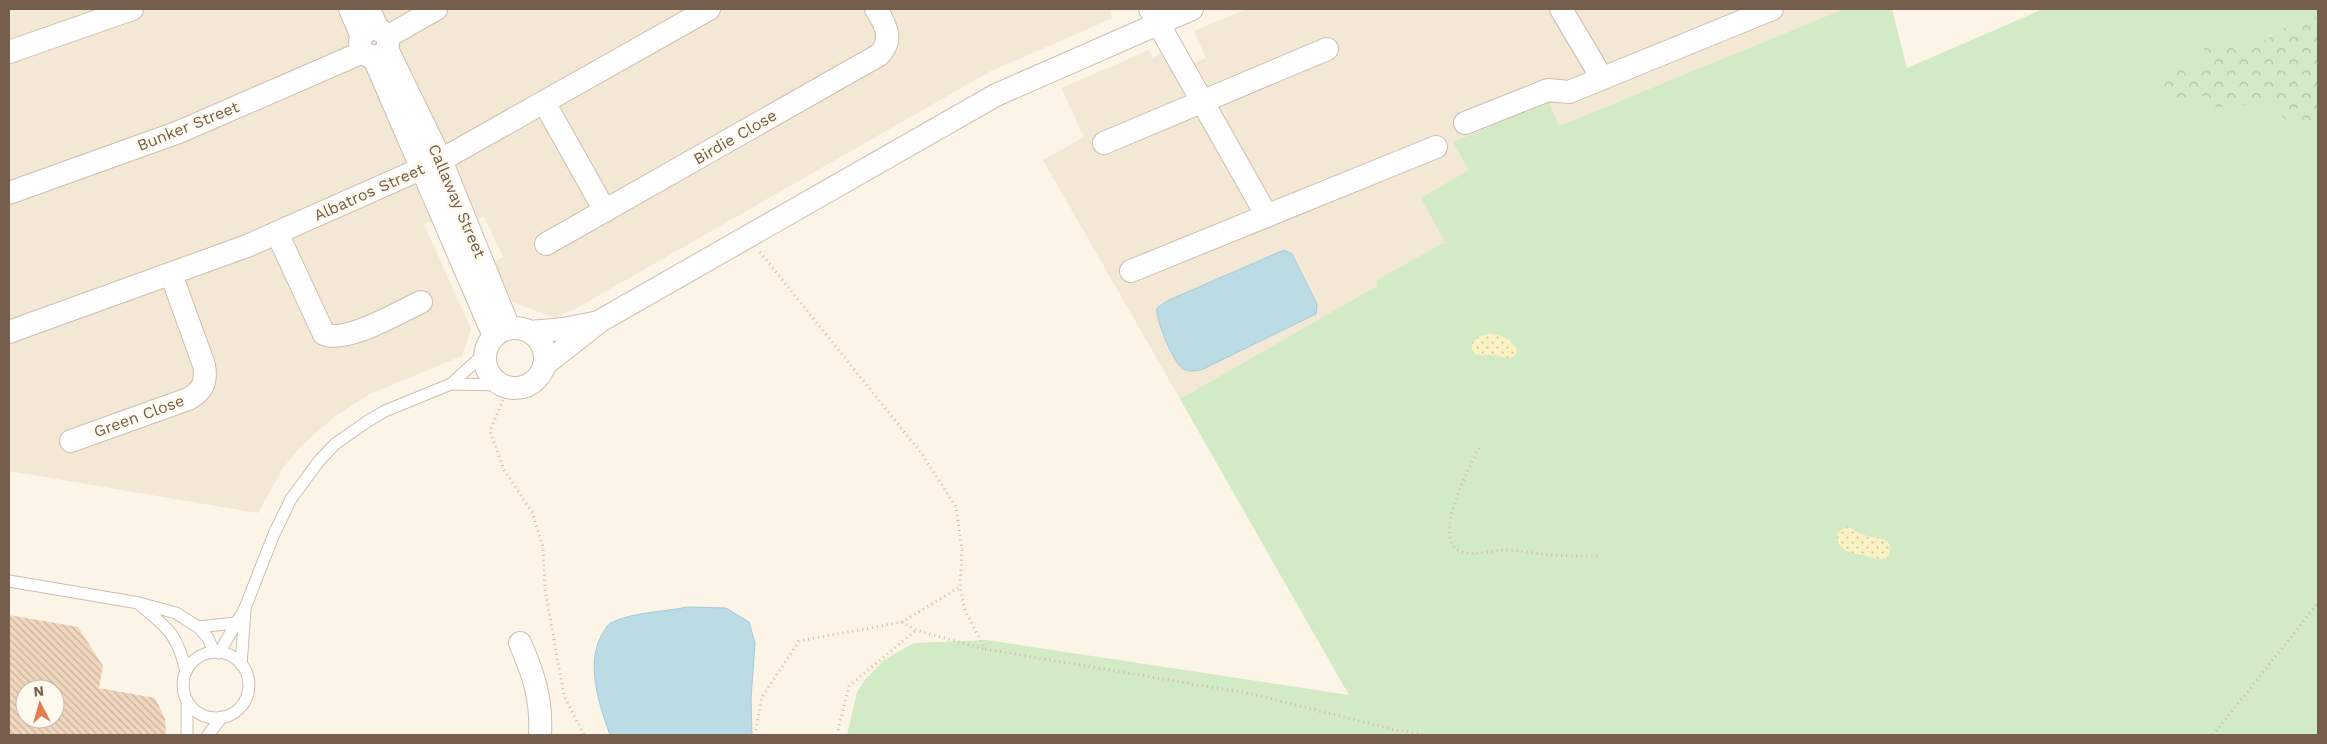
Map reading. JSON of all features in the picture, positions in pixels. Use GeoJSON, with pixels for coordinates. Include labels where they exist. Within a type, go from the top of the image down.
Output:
{"type":"FeatureCollection","features":[{"type":"Feature","properties":{"kind":"street"},"geometry":{"type":"LineString","coordinates":[[9,52],[132,9]]}},
{"type":"Feature","properties":{"kind":"street","name":"Callaway Street"},"geometry":{"type":"LineString","coordinates":[[350,9],[375,43],[432,164],[505,337]]}},
{"type":"Feature","properties":{"kind":"street","name":"Callaway Street"},"geometry":{"type":"LineString","coordinates":[[369,9],[375,43]]}},
{"type":"Feature","properties":{"kind":"street","name":"Bunker Street"},"geometry":{"type":"LineString","coordinates":[[9,193],[179,132],[375,43],[436,9]]}},
{"type":"Feature","properties":{"kind":"street","name":"Albatros Street"},"geometry":{"type":"LineString","coordinates":[[9,332],[247,246],[432,164],[709,9]]}},
{"type":"Feature","properties":{"kind":"street","name":"Birdie Close"},"geometry":{"type":"LineString","coordinates":[[546,244],[879,55],[885,49],[888,33],[876,9]]}},
{"type":"Feature","properties":{"kind":"street"},"geometry":{"type":"LineString","coordinates":[[544,365],[600,321],[996,95],[1154,16],[1192,9]]}},
{"type":"Feature","properties":{"kind":"street"},"geometry":{"type":"LineString","coordinates":[[1561,9],[1602,78]]}},
{"type":"Feature","properties":{"kind":"street"},"geometry":{"type":"LineString","coordinates":[[1466,124],[1548,90],[1569,92],[1757,11]]}},
{"type":"Feature","properties":{"kind":"street"},"geometry":{"type":"LineString","coordinates":[[1154,16],[1267,216]]}},
{"type":"Feature","properties":{"kind":"street"},"geometry":{"type":"LineString","coordinates":[[1104,143],[1326,49]]}},
{"type":"Feature","properties":{"kind":"street"},"geometry":{"type":"LineString","coordinates":[[544,102],[605,211]]}},
{"type":"Feature","properties":{"kind":"street"},"geometry":{"type":"LineString","coordinates":[[1132,271],[1436,147]]}},
{"type":"Feature","properties":{"kind":"street"},"geometry":{"type":"LineString","coordinates":[[277,232],[324,334],[331,337],[350,334],[421,302]]}},
{"type":"Feature","properties":{"kind":"street","name":"Green Close"},"geometry":{"type":"LineString","coordinates":[[71,441],[188,399],[202,389],[206,376],[204,365],[171,274]]}},
{"type":"Feature","properties":{"kind":"street"},"geometry":{"type":"LineString","coordinates":[[505,337],[564,330],[600,321]]}},
{"type":"Feature","properties":{"kind":"street"},"geometry":{"type":"LineString","coordinates":[[505,337],[541,343],[545,358],[544,365],[537,378],[531,383],[524,386],[506,386],[490,375],[486,368],[505,337]]}},
{"type":"Feature","properties":{"kind":"street"},"geometry":{"type":"LineString","coordinates":[[520,643],[536,684],[541,717],[540,735]]}},
{"type":"Feature","properties":{"kind":"lane"},"geometry":{"type":"LineString","coordinates":[[216,652],[245,608],[280,519],[304,479],[319,461],[336,444],[385,411],[451,384],[505,337]]}},
{"type":"Feature","properties":{"kind":"lane"},"geometry":{"type":"LineString","coordinates":[[451,384],[506,386]]}},
{"type":"Feature","properties":{"kind":"lane"},"geometry":{"type":"LineString","coordinates":[[9,581],[139,603],[176,613],[198,627],[208,638],[216,652]]}},
{"type":"Feature","properties":{"kind":"lane"},"geometry":{"type":"LineString","coordinates":[[139,603],[166,626],[176,638],[181,651],[186,672],[184,692],[187,701],[186,735]]}},
{"type":"Feature","properties":{"kind":"lane"},"geometry":{"type":"LineString","coordinates":[[241,665],[245,608]]}},
{"type":"Feature","properties":{"kind":"lane"},"geometry":{"type":"LineString","coordinates":[[198,627],[235,623]]}},
{"type":"Feature","properties":{"kind":"lane"},"geometry":{"type":"LineString","coordinates":[[186,672],[197,658],[216,652],[232,656],[241,665],[248,680],[246,696],[237,710],[222,717],[208,735]]}},
{"type":"Feature","properties":{"kind":"lane"},"geometry":{"type":"LineString","coordinates":[[187,701],[202,715],[222,717]]}},
{"type":"Feature","properties":{"kind":"path"},"geometry":{"type":"LineString","coordinates":[[748,236],[922,454],[956,507],[962,550],[960,587],[965,610],[985,649]]}},
{"type":"Feature","properties":{"kind":"path"},"geometry":{"type":"LineString","coordinates":[[506,386],[490,431],[504,470],[532,512],[543,547],[545,589],[564,696],[584,735]]}},
{"type":"Feature","properties":{"kind":"path"},"geometry":{"type":"LineString","coordinates":[[1479,448],[1454,502],[1450,517],[1450,534],[1453,545],[1460,552],[1472,554],[1510,550],[1556,555],[1599,556]]}},
{"type":"Feature","properties":{"kind":"path"},"geometry":{"type":"LineString","coordinates":[[755,735],[762,697],[799,641],[902,622],[960,587]]}},
{"type":"Feature","properties":{"kind":"path"},"geometry":{"type":"LineString","coordinates":[[2214,735],[2318,603]]}},
{"type":"Feature","properties":{"kind":"path"},"geometry":{"type":"LineString","coordinates":[[902,622],[916,630],[985,649],[1252,694],[1391,729],[1426,735]]}},
{"type":"Feature","properties":{"kind":"path"},"geometry":{"type":"LineString","coordinates":[[837,735],[850,686],[916,630]]}},
{"type":"Feature","properties":{"kind":"shaded area"},"geometry":{"type":"Polygon","coordinates":[[[9,9],[1115,9],[1110,12],[1113,18],[991,71],[577,308],[555,318],[512,302],[494,262],[503,257],[484,216],[458,227],[449,212],[424,224],[471,329],[462,356],[370,394],[334,417],[299,448],[283,468],[258,513],[9,471],[9,9]]]}},
{"type":"Feature","properties":{"kind":"shaded area"},"geometry":{"type":"Polygon","coordinates":[[[1246,9],[1844,9],[1559,126],[1549,102],[1454,142],[1470,170],[1445,242],[1378,280],[1378,286],[1180,399],[1043,160],[1084,137],[1061,88],[1149,50],[1152,58],[1164,51],[1176,71],[1206,58],[1194,31],[1246,9]]]}},
{"type":"Feature","properties":{"kind":"green space"},"geometry":{"type":"Polygon","coordinates":[[[1844,9],[1892,9],[1907,68],[2043,9],[2318,9],[2318,735],[847,735],[857,692],[865,680],[884,660],[914,643],[987,640],[1349,695],[1180,399],[1377,286],[1377,280],[1445,242],[1421,198],[1469,170],[1453,142],[1549,102],[1559,126],[1844,9]]]}},
{"type":"Feature","properties":{"kind":"green space"},"geometry":{"type":"Polygon","coordinates":[[[2315,17],[2318,21],[2318,120],[2310,125],[2286,121],[2271,102],[2219,107],[2213,106],[2201,95],[2176,98],[2165,93],[2164,84],[2168,74],[2177,69],[2197,67],[2205,59],[2204,47],[2228,41],[2244,50],[2250,50],[2296,21],[2315,17]]]}},
{"type":"Feature","properties":{"kind":"sand"},"geometry":{"type":"Polygon","coordinates":[[[1488,334],[1501,336],[1509,340],[1517,350],[1515,356],[1507,358],[1495,355],[1478,355],[1475,353],[1472,343],[1480,336],[1488,334]]]}},
{"type":"Feature","properties":{"kind":"sand"},"geometry":{"type":"Polygon","coordinates":[[[1847,527],[1861,534],[1887,541],[1890,545],[1888,557],[1876,559],[1844,550],[1838,543],[1837,538],[1838,532],[1847,527]]]}},
{"type":"Feature","properties":{"kind":"water"},"geometry":{"type":"Polygon","coordinates":[[[1284,250],[1292,254],[1317,304],[1316,314],[1203,369],[1188,371],[1183,369],[1175,359],[1166,341],[1157,314],[1157,308],[1169,300],[1284,250]]]}},
{"type":"Feature","properties":{"kind":"water"},"geometry":{"type":"Polygon","coordinates":[[[687,607],[726,608],[749,622],[755,643],[751,699],[752,735],[610,735],[598,696],[594,669],[598,643],[607,626],[619,619],[687,607]]]}},
{"type":"Feature","properties":{"kind":"building"},"geometry":{"type":"Polygon","coordinates":[[[9,615],[78,627],[103,666],[99,688],[155,698],[165,719],[166,735],[9,735],[9,615]]]}}]}
